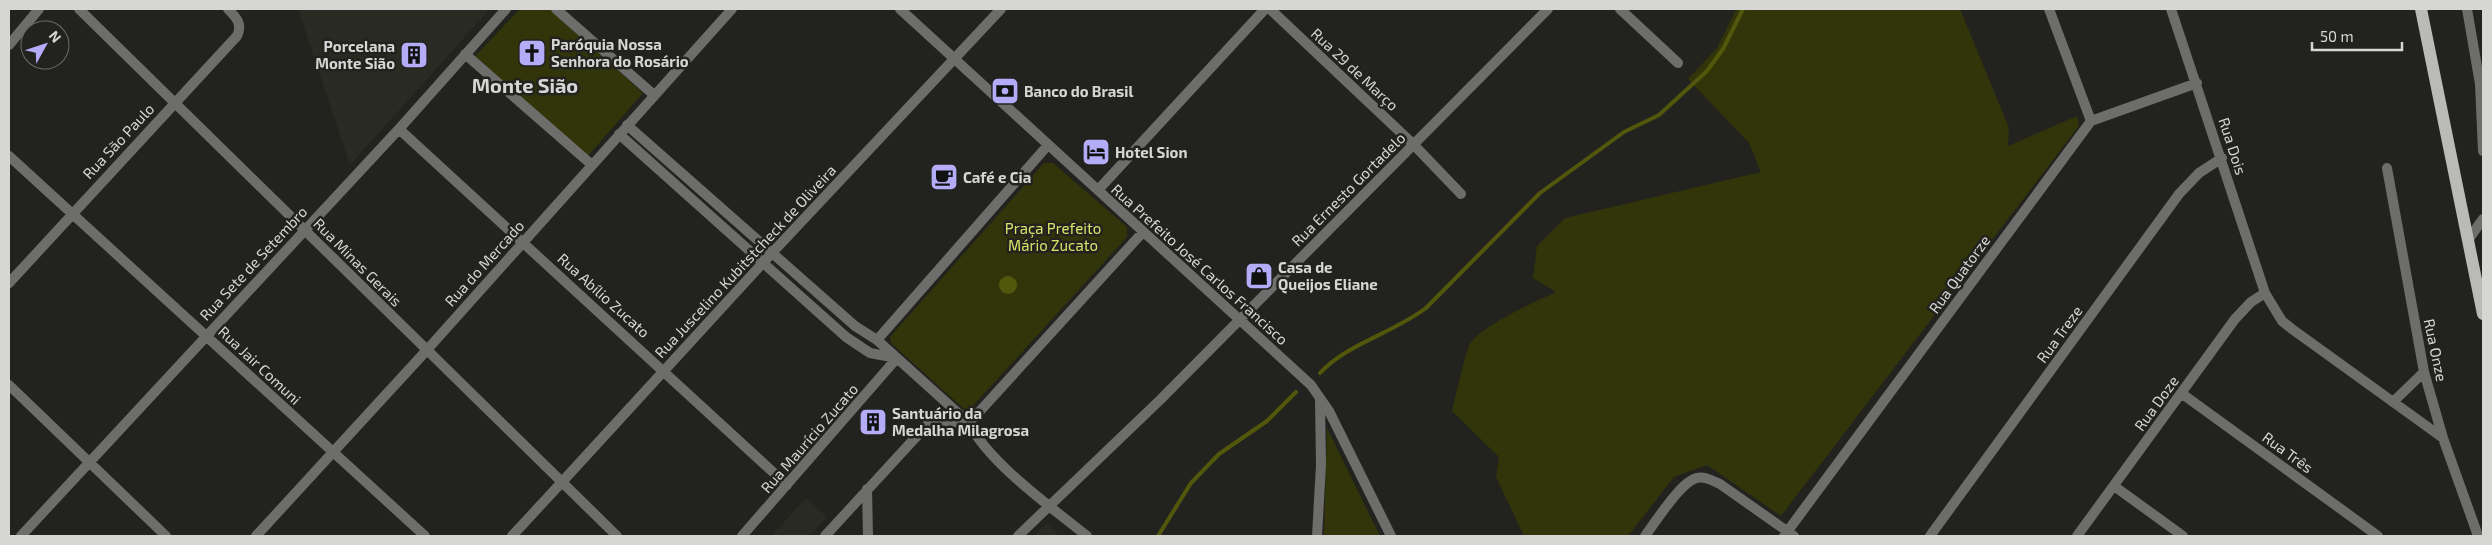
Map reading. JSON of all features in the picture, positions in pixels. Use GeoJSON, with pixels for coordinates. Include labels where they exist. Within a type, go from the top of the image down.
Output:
{"type":"FeatureCollection","features":[{"type":"Feature","properties":{"kind":"main road"},"geometry":{"type":"LineString","coordinates":[[2421,9],[2483,314]]}},
{"type":"Feature","properties":{"kind":"street"},"geometry":{"type":"LineString","coordinates":[[9,45],[39,9]]}},
{"type":"Feature","properties":{"kind":"street","name":"Rua Minas Gerais"},"geometry":{"type":"LineString","coordinates":[[79,9],[617,536]]}},
{"type":"Feature","properties":{"kind":"street","name":"Rua São Paulo"},"geometry":{"type":"LineString","coordinates":[[9,283],[71,213],[237,36],[240,27],[236,17],[228,9]]}},
{"type":"Feature","properties":{"kind":"street","name":"Rua Sete de Setembro"},"geometry":{"type":"LineString","coordinates":[[21,536],[399,128],[506,9]]}},
{"type":"Feature","properties":{"kind":"street"},"geometry":{"type":"LineString","coordinates":[[556,9],[654,94]]}},
{"type":"Feature","properties":{"kind":"street","name":"Rua do Mercado"},"geometry":{"type":"LineString","coordinates":[[256,536],[334,453],[732,9]]}},
{"type":"Feature","properties":{"kind":"street","name":"Rua Prefeito José Carlos Francisco"},"geometry":{"type":"LineString","coordinates":[[900,9],[1311,385],[1320,398],[1391,536]]}},
{"type":"Feature","properties":{"kind":"street","name":"Rua Juscelino Kubitstcheck de Oliveira"},"geometry":{"type":"LineString","coordinates":[[512,536],[764,262],[1001,9]]}},
{"type":"Feature","properties":{"kind":"street"},"geometry":{"type":"LineString","coordinates":[[1098,190],[1265,9]]}},
{"type":"Feature","properties":{"kind":"street","name":"Rua 29 de Março"},"geometry":{"type":"LineString","coordinates":[[1270,9],[1414,145],[1462,194]]}},
{"type":"Feature","properties":{"kind":"street","name":"Rua Ernesto Gortadelo"},"geometry":{"type":"LineString","coordinates":[[1018,536],[1160,400],[1548,9]]}},
{"type":"Feature","properties":{"kind":"street"},"geometry":{"type":"LineString","coordinates":[[1620,9],[1678,63]]}},
{"type":"Feature","properties":{"kind":"street"},"geometry":{"type":"LineString","coordinates":[[2049,9],[2090,121],[2197,83]]}},
{"type":"Feature","properties":{"kind":"street","name":"Rua Dois"},"geometry":{"type":"LineString","coordinates":[[2171,9],[2222,158],[2265,293],[2282,321],[2443,438]]}},
{"type":"Feature","properties":{"kind":"street"},"geometry":{"type":"LineString","coordinates":[[2467,9],[2480,84],[2483,151]]}},
{"type":"Feature","properties":{"kind":"street"},"geometry":{"type":"LineString","coordinates":[[466,54],[592,165]]}},
{"type":"Feature","properties":{"kind":"street","name":"Rua Quatorze"},"geometry":{"type":"LineString","coordinates":[[1789,535],[2090,121]]}},
{"type":"Feature","properties":{"kind":"street"},"geometry":{"type":"LineString","coordinates":[[627,125],[854,326],[877,340],[969,423],[975,434],[992,455],[1087,536]]}},
{"type":"Feature","properties":{"kind":"street","name":"Rua Abílio Zucato"},"geometry":{"type":"LineString","coordinates":[[399,128],[788,485]]}},
{"type":"Feature","properties":{"kind":"street"},"geometry":{"type":"LineString","coordinates":[[619,134],[859,346],[878,356],[897,358]]}},
{"type":"Feature","properties":{"kind":"street"},"geometry":{"type":"LineString","coordinates":[[877,340],[1048,145]]}},
{"type":"Feature","properties":{"kind":"street","name":"Rua Jair Comuni"},"geometry":{"type":"LineString","coordinates":[[9,156],[425,536]]}},
{"type":"Feature","properties":{"kind":"street","name":"Rua Treze"},"geometry":{"type":"LineString","coordinates":[[1930,536],[2179,194],[2194,177],[2222,158]]}},
{"type":"Feature","properties":{"kind":"street","name":"Rua Onze"},"geometry":{"type":"LineString","coordinates":[[2387,168],[2424,372],[2443,438],[2477,535]]}},
{"type":"Feature","properties":{"kind":"street"},"geometry":{"type":"LineString","coordinates":[[2468,240],[2483,219]]}},
{"type":"Feature","properties":{"kind":"street"},"geometry":{"type":"LineString","coordinates":[[969,423],[1143,232]]}},
{"type":"Feature","properties":{"kind":"street","name":"Rua Doze"},"geometry":{"type":"LineString","coordinates":[[2077,536],[2235,319],[2251,302],[2265,293]]}},
{"type":"Feature","properties":{"kind":"street","name":"Rua Maurício Zucato"},"geometry":{"type":"LineString","coordinates":[[742,536],[897,358]]}},
{"type":"Feature","properties":{"kind":"street"},"geometry":{"type":"LineString","coordinates":[[2393,402],[2424,372]]}},
{"type":"Feature","properties":{"kind":"street"},"geometry":{"type":"LineString","coordinates":[[9,386],[166,536]]}},
{"type":"Feature","properties":{"kind":"street","name":"Rua Três"},"geometry":{"type":"LineString","coordinates":[[2181,393],[2378,536]]}},
{"type":"Feature","properties":{"kind":"street"},"geometry":{"type":"LineString","coordinates":[[1317,536],[1321,465],[1320,398]]}},
{"type":"Feature","properties":{"kind":"street"},"geometry":{"type":"LineString","coordinates":[[825,536],[927,425],[939,421],[969,423]]}},
{"type":"Feature","properties":{"kind":"street"},"geometry":{"type":"LineString","coordinates":[[1645,536],[1681,489],[1690,480],[1698,477],[1707,478],[1720,484],[1789,535]]}},
{"type":"Feature","properties":{"kind":"street"},"geometry":{"type":"LineString","coordinates":[[2114,486],[2182,536]]}},
{"type":"Feature","properties":{"kind":"street"},"geometry":{"type":"LineString","coordinates":[[867,489],[868,536]]}},
{"type":"Feature","properties":{"kind":"street"},"geometry":{"type":"LineString","coordinates":[[2477,535],[2483,521]]}},
{"type":"Feature","properties":{"kind":"shaded area"},"geometry":{"type":"Polygon","coordinates":[[[298,9],[490,9],[350,165],[298,9]]]}},
{"type":"Feature","properties":{"kind":"shaded area"},"geometry":{"type":"Polygon","coordinates":[[[1008,276],[1014,279],[1017,285],[1014,291],[1008,294],[1002,291],[999,285],[1002,279],[1008,276]]]}},
{"type":"Feature","properties":{"kind":"shaded area"},"geometry":{"type":"Polygon","coordinates":[[[806,498],[827,517],[810,536],[771,536],[806,498]]]}},
{"type":"Feature","properties":{"kind":"shaded area"},"geometry":{"type":"Polygon","coordinates":[[[1046,523],[1060,536],[1034,536],[1046,523]]]}},
{"type":"Feature","properties":{"kind":"green space"},"geometry":{"type":"Polygon","coordinates":[[[520,9],[549,9],[643,93],[587,157],[475,56],[520,9]]]}},
{"type":"Feature","properties":{"kind":"green space"},"geometry":{"type":"Polygon","coordinates":[[[1736,9],[1960,9],[2009,128],[2008,146],[2077,116],[2079,126],[1781,516],[1707,465],[1674,477],[1628,536],[1524,536],[1496,477],[1499,457],[1452,411],[1470,344],[1476,337],[1497,322],[1556,292],[1533,278],[1537,246],[1565,218],[1761,172],[1749,143],[1688,79],[1717,48],[1736,9]]]}},
{"type":"Feature","properties":{"kind":"green space","name":"Praça Prefeito Mário Zucato"},"geometry":{"type":"Polygon","coordinates":[[[1044,163],[1053,163],[1127,227],[1127,237],[971,408],[964,409],[891,343],[890,337],[1044,163]]]}},
{"type":"Feature","properties":{"kind":"green space"},"geometry":{"type":"Polygon","coordinates":[[[1327,428],[1380,536],[1324,536],[1327,428]]]}},
{"type":"Feature","properties":{"kind":"waterway"},"geometry":{"type":"LineString","coordinates":[[1320,373],[1343,354],[1399,325],[1426,308],[1540,193],[1624,132],[1659,115],[1707,71],[1723,49],[1743,9]]}},
{"type":"Feature","properties":{"kind":"waterway"},"geometry":{"type":"LineString","coordinates":[[1158,536],[1191,483],[1219,454],[1267,421],[1296,392]]}},
{"type":"Feature","properties":{"kind":"place","name":"Paróquia Nossa Senhora do Rosário"},"geometry":{"type":"Point","coordinates":[532,53]}},
{"type":"Feature","properties":{"kind":"place","name":"Porcelana Monte Sião"},"geometry":{"type":"Point","coordinates":[414,55]}},
{"type":"Feature","properties":{"kind":"place","name":"Banco do Brasil"},"geometry":{"type":"Point","coordinates":[1005,91]}},
{"type":"Feature","properties":{"kind":"place","name":"Hotel Sion"},"geometry":{"type":"Point","coordinates":[1096,152]}},
{"type":"Feature","properties":{"kind":"place","name":"Café e Cia"},"geometry":{"type":"Point","coordinates":[944,177]}},
{"type":"Feature","properties":{"kind":"place","name":"Casa de Queijos Eliane"},"geometry":{"type":"Point","coordinates":[1259,276]}},
{"type":"Feature","properties":{"kind":"place","name":"Santuário da Medalha Milagrosa"},"geometry":{"type":"Point","coordinates":[873,422]}},
{"type":"Feature","properties":{"kind":"district","name":"Monte Sião"},"geometry":{"type":"Point","coordinates":[525,85]}}]}
